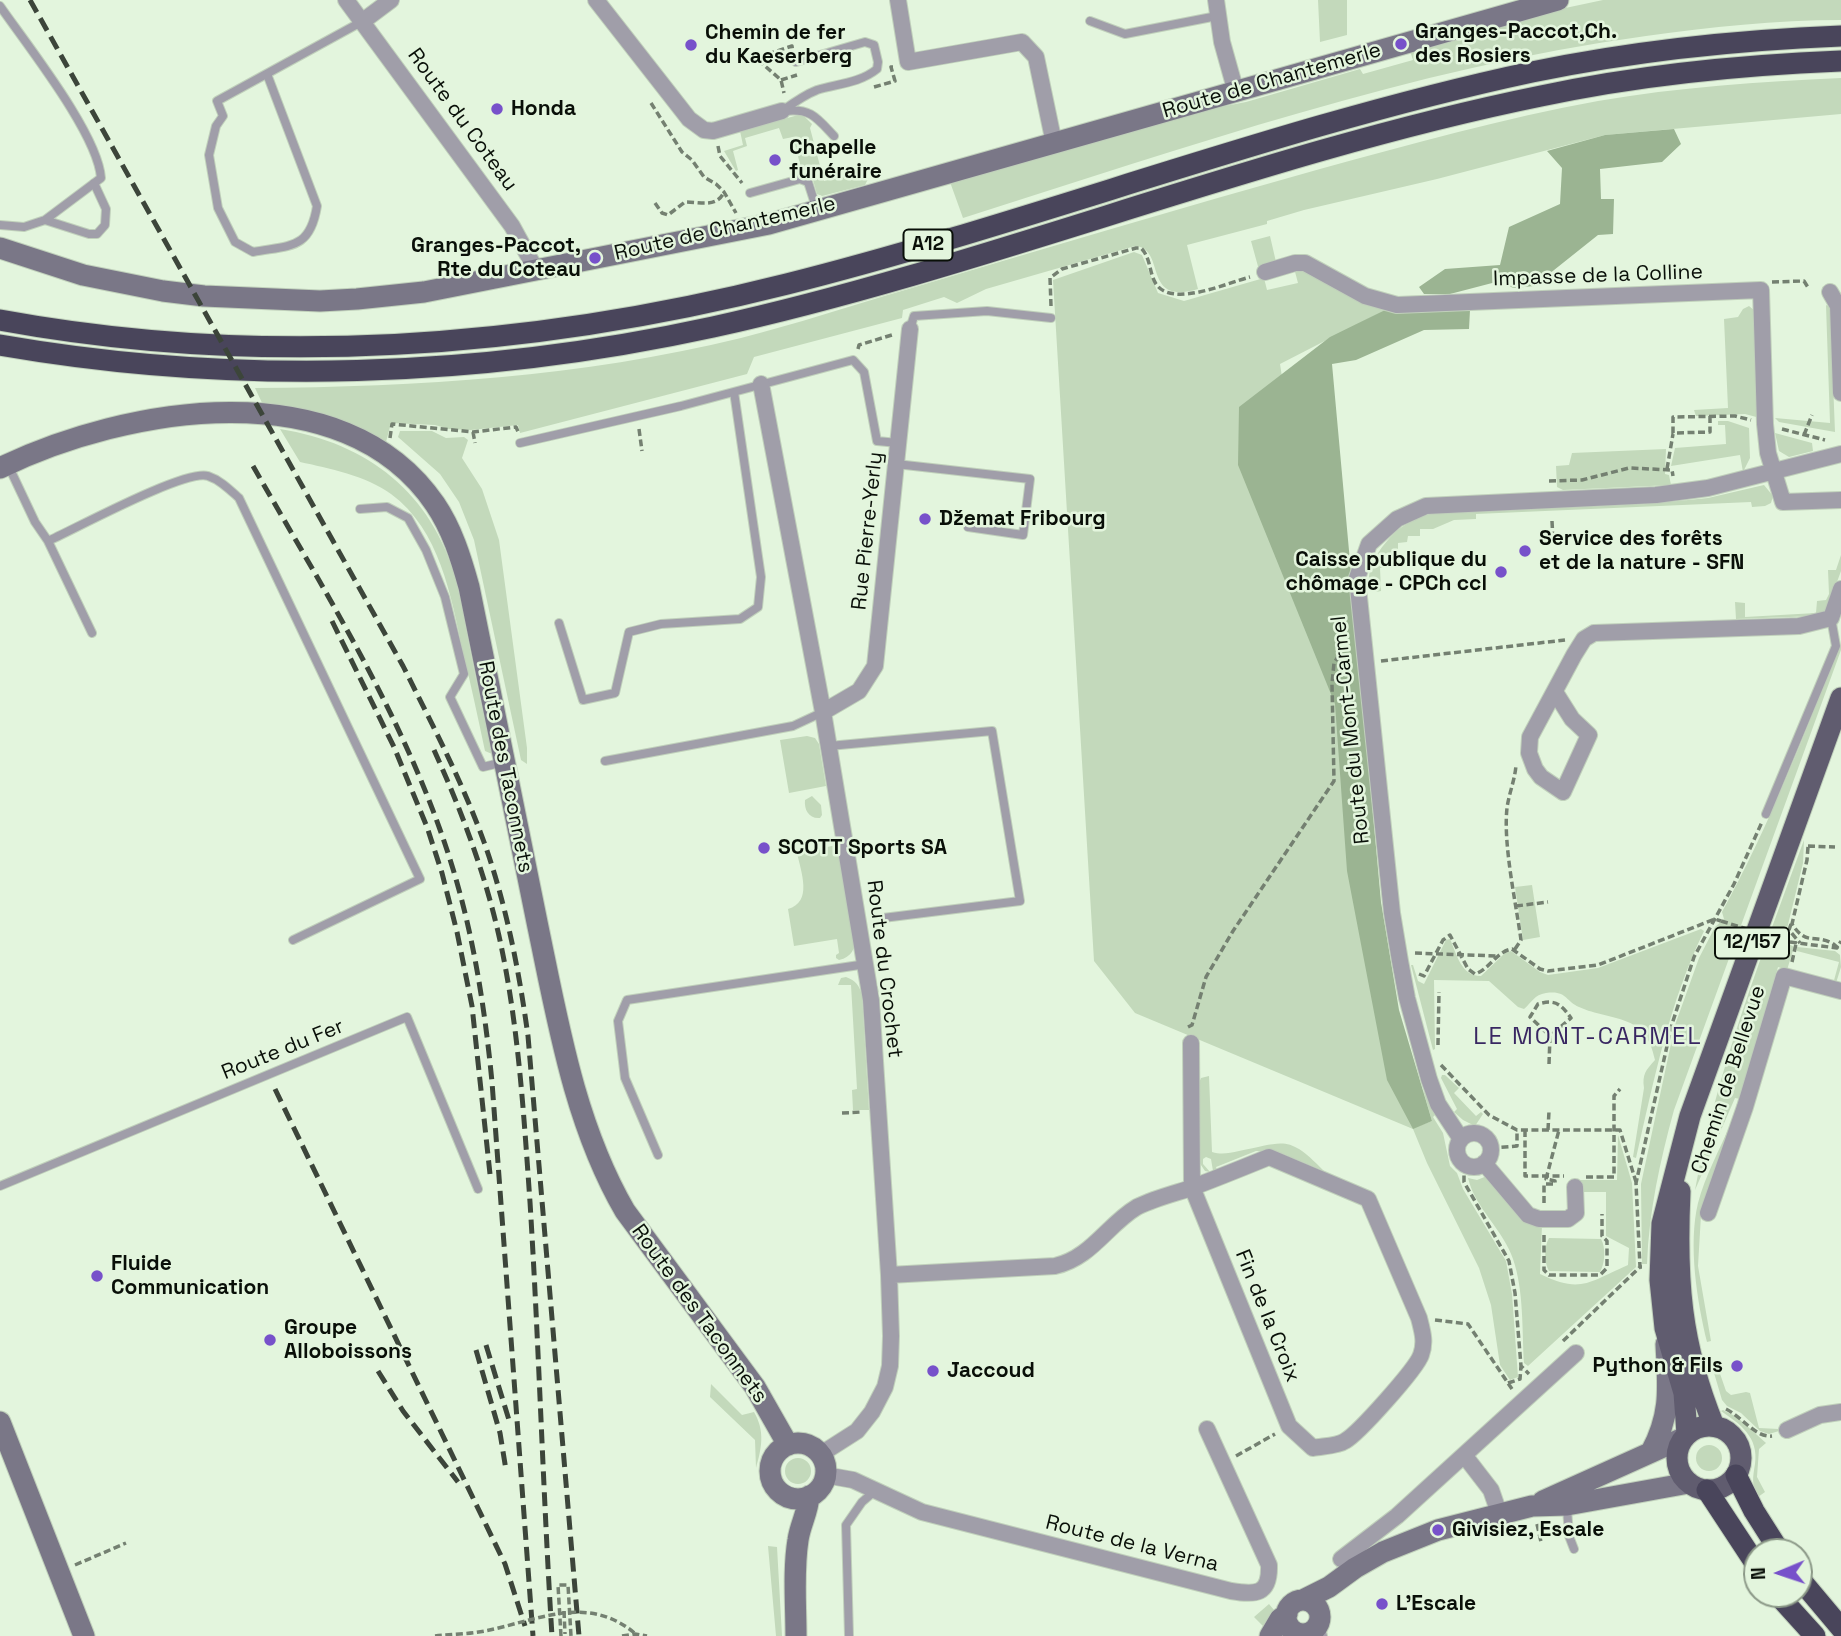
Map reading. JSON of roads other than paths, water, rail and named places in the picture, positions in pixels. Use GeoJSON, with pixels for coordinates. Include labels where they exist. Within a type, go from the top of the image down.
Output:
{"type":"FeatureCollection","features":[{"type":"Feature","properties":{"kind":"highway","name":"A12"},"geometry":{"type":"LineString","coordinates":[[0,320],[137,339],[289,347],[429,343],[569,328],[662,312],[788,284],[951,238],[1297,132],[1478,84],[1653,51],[1771,39],[1841,36]]}},
{"type":"Feature","properties":{"kind":"highway","name":"A12"},"geometry":{"type":"LineString","coordinates":[[0,345],[100,359],[194,368],[335,371],[477,364],[620,345],[726,324],[869,288],[1294,159],[1495,106],[1587,87],[1680,73],[1772,64],[1841,61]]}},
{"type":"Feature","properties":{"kind":"highway"},"geometry":{"type":"LineString","coordinates":[[1736,1475],[1771,1538]]}},
{"type":"Feature","properties":{"kind":"highway"},"geometry":{"type":"LineString","coordinates":[[1698,1486],[1743,1547]]}},
{"type":"Feature","properties":{"kind":"highway"},"geometry":{"type":"LineString","coordinates":[[1813,1595],[1841,1628]]}},
{"type":"Feature","properties":{"kind":"highway"},"geometry":{"type":"LineString","coordinates":[[1790,1608],[1815,1636]]}},
{"type":"Feature","properties":{"kind":"main road","name":"12/157"},"geometry":{"type":"LineString","coordinates":[[1665,1328],[1660,1280],[1660,1242],[1662,1224],[1683,1144],[1719,1032],[1841,698]]}},
{"type":"Feature","properties":{"kind":"main road","name":"12/157"},"geometry":{"type":"LineString","coordinates":[[1683,1144],[1678,1227],[1680,1301],[1693,1369],[1714,1426],[1726,1431],[1738,1446],[1740,1462],[1736,1475]]}},
{"type":"Feature","properties":{"kind":"main road"},"geometry":{"type":"LineString","coordinates":[[1665,1328],[1684,1393],[1685,1436],[1677,1459],[1680,1473],[1698,1486],[1720,1488],[1736,1475]]}},
{"type":"Feature","properties":{"kind":"main road"},"geometry":{"type":"LineString","coordinates":[[1685,1436],[1699,1427],[1714,1426]]}},
{"type":"Feature","properties":{"kind":"street","name":"Route du Coteau"},"geometry":{"type":"LineString","coordinates":[[346,0],[512,226],[536,270]]}},
{"type":"Feature","properties":{"kind":"street"},"geometry":{"type":"LineString","coordinates":[[363,21],[391,0]]}},
{"type":"Feature","properties":{"kind":"street"},"geometry":{"type":"LineString","coordinates":[[596,0],[689,119],[704,130],[713,131],[782,111]]}},
{"type":"Feature","properties":{"kind":"street"},"geometry":{"type":"LineString","coordinates":[[898,0],[908,62],[1022,42],[1036,57],[1054,143]]}},
{"type":"Feature","properties":{"kind":"street","name":"Route de Chantemerle"},"geometry":{"type":"LineString","coordinates":[[0,248],[70,271],[123,284],[204,296],[282,301],[357,299],[453,287],[744,229],[1558,0]]}},
{"type":"Feature","properties":{"kind":"street"},"geometry":{"type":"LineString","coordinates":[[1217,8],[1222,42],[1236,92]]}},
{"type":"Feature","properties":{"kind":"street","name":"Impasse de la Colline"},"geometry":{"type":"LineString","coordinates":[[1265,272],[1295,263],[1305,263],[1364,296],[1396,305],[1761,290],[1765,424],[1773,472]]}},
{"type":"Feature","properties":{"kind":"street"},"geometry":{"type":"LineString","coordinates":[[1830,292],[1838,306],[1841,393]]}},
{"type":"Feature","properties":{"kind":"street","name":"Rue Pierre-Yerly"},"geometry":{"type":"LineString","coordinates":[[823,712],[859,691],[875,666],[910,329]]}},
{"type":"Feature","properties":{"kind":"street","name":"Route du Crochet"},"geometry":{"type":"LineString","coordinates":[[761,384],[830,746],[866,964],[871,1000],[889,1275],[890,1366],[885,1387],[872,1412],[823,1465]]}},
{"type":"Feature","properties":{"kind":"street","name":"Route des Taconnets"},"geometry":{"type":"LineString","coordinates":[[4,466],[54,444],[129,423],[194,415],[253,414],[300,418],[331,426],[382,452],[419,484],[435,503],[461,556],[562,1039],[596,1154],[625,1211],[755,1387],[788,1445]]}},
{"type":"Feature","properties":{"kind":"street","name":"Route du Mont-Carmel"},"geometry":{"type":"LineString","coordinates":[[1487,1156],[1476,1167],[1468,1166],[1458,1156],[1461,1139],[1438,1104],[1431,1065],[1407,998],[1405,957],[1392,913],[1357,578],[1369,544],[1397,519],[1426,506],[1708,488],[1841,454]]}},
{"type":"Feature","properties":{"kind":"street"},"geometry":{"type":"LineString","coordinates":[[1773,472],[1783,502],[1841,500]]}},
{"type":"Feature","properties":{"kind":"street"},"geometry":{"type":"LineString","coordinates":[[1555,692],[1572,719],[1589,736],[1563,792],[1541,777],[1535,769],[1529,753],[1530,737],[1584,639],[1594,633],[1630,630],[1799,626],[1831,618],[1841,589]]}},
{"type":"Feature","properties":{"kind":"street","name":"Chemin de Bellevue"},"geometry":{"type":"LineString","coordinates":[[1708,1213],[1745,1107],[1784,976],[1841,991]]}},
{"type":"Feature","properties":{"kind":"street","name":"Fin de la Croix"},"geometry":{"type":"LineString","coordinates":[[1191,1043],[1192,1187],[1289,1426],[1313,1448],[1344,1442],[1378,1409],[1415,1366],[1421,1355],[1424,1338],[1419,1318],[1368,1199],[1269,1157],[1192,1187]]}},
{"type":"Feature","properties":{"kind":"street"},"geometry":{"type":"LineString","coordinates":[[1461,1139],[1471,1134],[1481,1135],[1489,1143],[1487,1156],[1528,1215],[1544,1219],[1568,1219],[1576,1213],[1575,1187]]}},
{"type":"Feature","properties":{"kind":"street"},"geometry":{"type":"LineString","coordinates":[[889,1275],[1069,1263],[1085,1253],[1128,1213],[1142,1205],[1192,1187]]}},
{"type":"Feature","properties":{"kind":"street"},"geometry":{"type":"LineString","coordinates":[[1651,1452],[1662,1429],[1667,1408],[1665,1328]]}},
{"type":"Feature","properties":{"kind":"street"},"geometry":{"type":"LineString","coordinates":[[1341,1559],[1397,1516],[1576,1353]]}},
{"type":"Feature","properties":{"kind":"street"},"geometry":{"type":"LineString","coordinates":[[1787,1430],[1820,1415],[1841,1412]]}},
{"type":"Feature","properties":{"kind":"street"},"geometry":{"type":"LineString","coordinates":[[0,1422],[84,1636]]}},
{"type":"Feature","properties":{"kind":"street","name":"Route de la Verna"},"geometry":{"type":"LineString","coordinates":[[823,1465],[922,1512],[1231,1591],[1257,1593],[1265,1587],[1269,1578],[1269,1564],[1207,1429]]}},
{"type":"Feature","properties":{"kind":"street"},"geometry":{"type":"LineString","coordinates":[[1534,1512],[1685,1436]]}},
{"type":"Feature","properties":{"kind":"street"},"geometry":{"type":"LineString","coordinates":[[796,1636],[796,1560],[800,1530],[810,1496],[822,1484],[823,1465],[808,1444],[788,1445],[777,1453],[771,1469],[775,1486],[784,1496],[792,1499],[810,1496]]}},
{"type":"Feature","properties":{"kind":"street"},"geometry":{"type":"LineString","coordinates":[[1464,1455],[1491,1490],[1499,1513]]}},
{"type":"Feature","properties":{"kind":"street"},"geometry":{"type":"LineString","coordinates":[[1270,1636],[1280,1619],[1304,1623],[1329,1587],[1355,1568],[1383,1552],[1438,1530],[1499,1513],[1534,1512],[1698,1486]]}},
{"type":"Feature","properties":{"kind":"street"},"geometry":{"type":"LineString","coordinates":[[784,1496],[796,1560]]}},
{"type":"Feature","properties":{"kind":"lane"},"geometry":{"type":"LineString","coordinates":[[0,6],[72,109],[100,166],[97,181],[106,209],[105,225],[97,234],[45,220]]}},
{"type":"Feature","properties":{"kind":"lane"},"geometry":{"type":"LineString","coordinates":[[1090,21],[1125,34],[1217,8]]}},
{"type":"Feature","properties":{"kind":"lane"},"geometry":{"type":"LineString","coordinates":[[267,74],[317,206],[314,226],[299,244],[253,252],[235,242],[218,208],[209,155],[216,126],[223,117],[217,101],[363,21]]}},
{"type":"Feature","properties":{"kind":"lane"},"geometry":{"type":"LineString","coordinates":[[782,111],[814,91],[867,77],[877,69],[878,62],[874,45],[865,42],[796,62]]}},
{"type":"Feature","properties":{"kind":"lane"},"geometry":{"type":"LineString","coordinates":[[782,111],[799,109],[815,115],[834,136]]}},
{"type":"Feature","properties":{"kind":"lane"},"geometry":{"type":"LineString","coordinates":[[750,193],[800,179],[808,181],[817,210]]}},
{"type":"Feature","properties":{"kind":"lane"},"geometry":{"type":"LineString","coordinates":[[0,225],[24,227],[45,220],[97,181]]}},
{"type":"Feature","properties":{"kind":"lane"},"geometry":{"type":"LineString","coordinates":[[910,329],[914,316],[987,311],[1051,318]]}},
{"type":"Feature","properties":{"kind":"lane"},"geometry":{"type":"LineString","coordinates":[[520,443],[853,360],[864,372],[877,441],[898,443]]}},
{"type":"Feature","properties":{"kind":"lane"},"geometry":{"type":"LineString","coordinates":[[559,623],[583,700],[615,694],[629,632],[661,624],[740,620],[758,607],[761,577],[734,391]]}},
{"type":"Feature","properties":{"kind":"lane"},"geometry":{"type":"LineString","coordinates":[[896,464],[1030,479],[1023,535],[968,527]]}},
{"type":"Feature","properties":{"kind":"lane"},"geometry":{"type":"LineString","coordinates":[[4,466],[48,541],[92,633]]}},
{"type":"Feature","properties":{"kind":"lane"},"geometry":{"type":"LineString","coordinates":[[48,541],[180,479],[206,475],[223,484],[239,498],[419,879],[293,940]]}},
{"type":"Feature","properties":{"kind":"lane"},"geometry":{"type":"LineString","coordinates":[[360,509],[387,507],[408,518],[426,550],[445,597],[464,674],[450,697],[483,767],[504,762]]}},
{"type":"Feature","properties":{"kind":"lane"},"geometry":{"type":"LineString","coordinates":[[1766,814],[1836,646],[1831,618]]}},
{"type":"Feature","properties":{"kind":"lane"},"geometry":{"type":"LineString","coordinates":[[605,761],[793,726],[823,712]]}},
{"type":"Feature","properties":{"kind":"lane"},"geometry":{"type":"LineString","coordinates":[[830,746],[992,731],[1020,901],[883,918]]}},
{"type":"Feature","properties":{"kind":"lane"},"geometry":{"type":"LineString","coordinates":[[658,1156],[625,1078],[618,1021],[627,1000],[866,964]]}},
{"type":"Feature","properties":{"kind":"lane","name":"Route du Fer"},"geometry":{"type":"LineString","coordinates":[[0,1186],[407,1017],[478,1189]]}},
{"type":"Feature","properties":{"kind":"lane"},"geometry":{"type":"LineString","coordinates":[[849,1636],[846,1525],[862,1502],[876,1490]]}},
{"type":"Feature","properties":{"kind":"lane"},"geometry":{"type":"LineString","coordinates":[[1567,1505],[1569,1536],[1574,1549]]}},
{"type":"Feature","properties":{"kind":"railway"},"geometry":{"type":"LineString","coordinates":[[30,0],[403,666],[436,731],[484,842],[511,938],[528,1036],[579,1636]]}},
{"type":"Feature","properties":{"kind":"railway"},"geometry":{"type":"LineString","coordinates":[[253,466],[337,612],[414,763],[435,815],[467,921],[482,1001],[492,1082],[533,1636]]}},
{"type":"Feature","properties":{"kind":"railway"},"geometry":{"type":"LineString","coordinates":[[332,621],[394,747],[427,827],[442,873],[472,1006],[490,1174]]}},
{"type":"Feature","properties":{"kind":"railway"},"geometry":{"type":"LineString","coordinates":[[434,750],[465,823],[482,873],[502,950],[513,1013],[530,1202],[552,1636]]}},
{"type":"Feature","properties":{"kind":"railway"},"geometry":{"type":"LineString","coordinates":[[275,1089],[505,1564],[525,1626]]}},
{"type":"Feature","properties":{"kind":"railway"},"geometry":{"type":"LineString","coordinates":[[486,1345],[509,1420]]}},
{"type":"Feature","properties":{"kind":"railway"},"geometry":{"type":"LineString","coordinates":[[476,1350],[500,1433],[506,1470]]}},
{"type":"Feature","properties":{"kind":"railway"},"geometry":{"type":"LineString","coordinates":[[378,1371],[403,1411],[458,1482]]}},
{"type":"Feature","properties":{"kind":"place","name":"Granges-Paccot,Ch. des Rosiers"},"geometry":{"type":"Point","coordinates":[1401,44]}},
{"type":"Feature","properties":{"kind":"place","name":"Chemin de fer du Kaeserberg"},"geometry":{"type":"Point","coordinates":[691,45]}},
{"type":"Feature","properties":{"kind":"place","name":"Honda"},"geometry":{"type":"Point","coordinates":[497,109]}},
{"type":"Feature","properties":{"kind":"place","name":"Chapelle funéraire"},"geometry":{"type":"Point","coordinates":[775,160]}},
{"type":"Feature","properties":{"kind":"place","name":"Granges-Paccot, Rte du Coteau"},"geometry":{"type":"Point","coordinates":[595,258]}},
{"type":"Feature","properties":{"kind":"place","name":"Džemat Fribourg"},"geometry":{"type":"Point","coordinates":[925,519]}},
{"type":"Feature","properties":{"kind":"place","name":"Service des forêts et de la nature - SFN"},"geometry":{"type":"Point","coordinates":[1525,551]}},
{"type":"Feature","properties":{"kind":"place","name":"Caisse publique du chômage - CPCh ccl"},"geometry":{"type":"Point","coordinates":[1501,572]}},
{"type":"Feature","properties":{"kind":"place","name":"SCOTT Sports SA"},"geometry":{"type":"Point","coordinates":[764,848]}},
{"type":"Feature","properties":{"kind":"place","name":"Fluide Communication"},"geometry":{"type":"Point","coordinates":[97,1276]}},
{"type":"Feature","properties":{"kind":"place","name":"Groupe Alloboissons"},"geometry":{"type":"Point","coordinates":[270,1340]}},
{"type":"Feature","properties":{"kind":"place","name":"Python & Fils"},"geometry":{"type":"Point","coordinates":[1737,1366]}},
{"type":"Feature","properties":{"kind":"place","name":"Jaccoud"},"geometry":{"type":"Point","coordinates":[933,1371]}},
{"type":"Feature","properties":{"kind":"place","name":"Givisiez, Escale"},"geometry":{"type":"Point","coordinates":[1438,1530]}},
{"type":"Feature","properties":{"kind":"place","name":"L'Escale"},"geometry":{"type":"Point","coordinates":[1382,1604]}},
{"type":"Feature","properties":{"kind":"district","name":"LE MONT-CARMEL"},"geometry":{"type":"Point","coordinates":[1588,1037]}}]}
